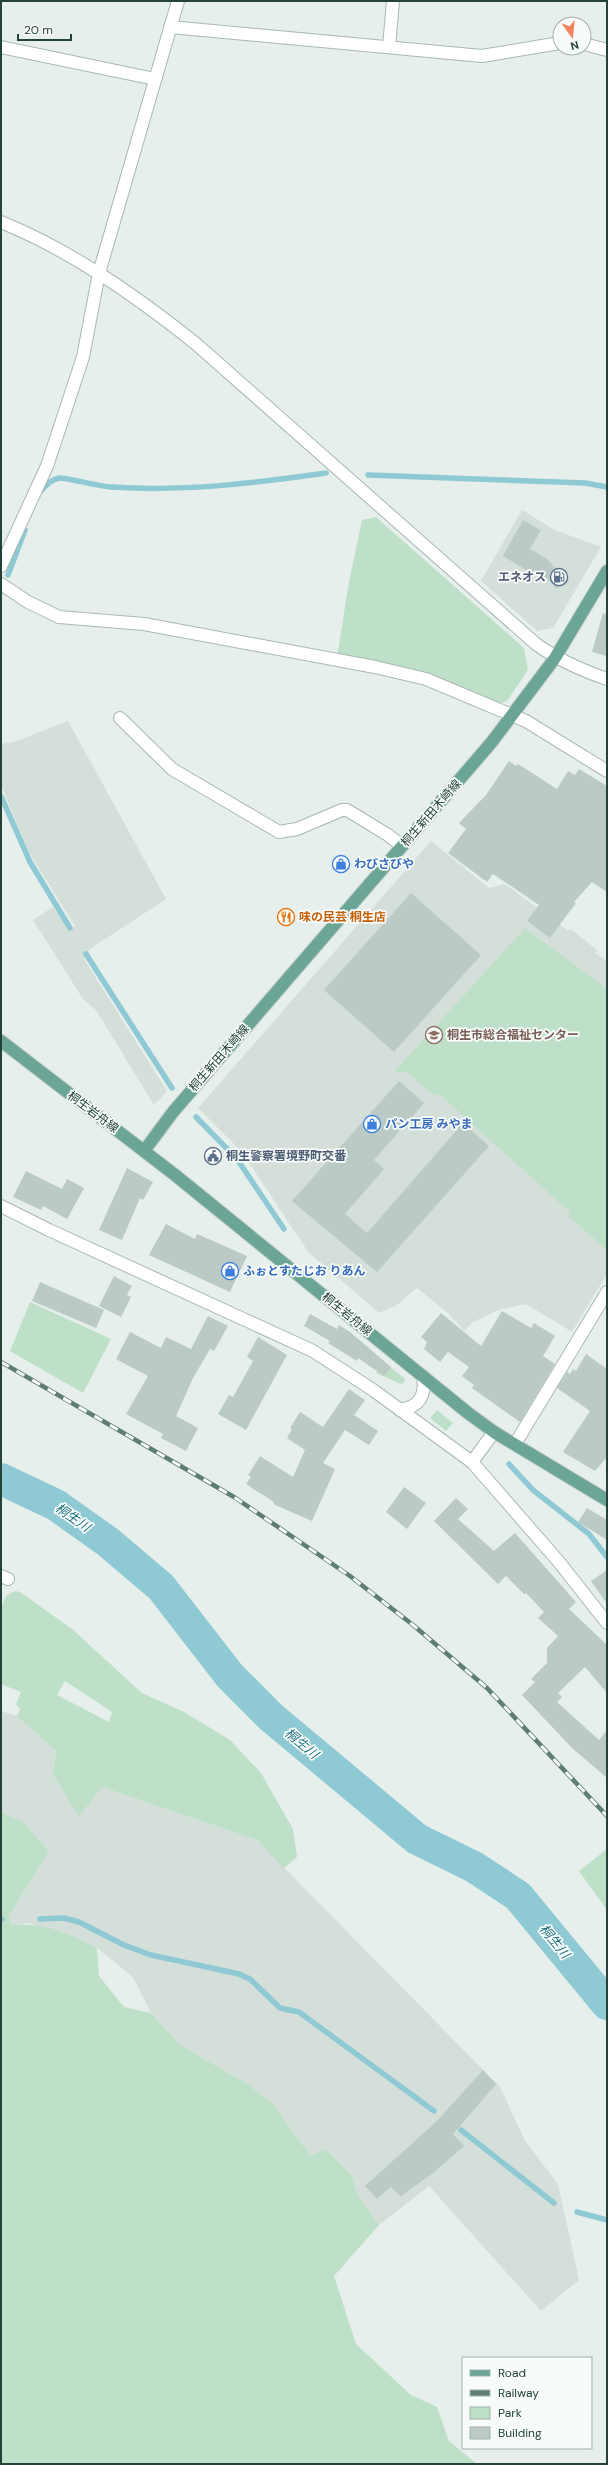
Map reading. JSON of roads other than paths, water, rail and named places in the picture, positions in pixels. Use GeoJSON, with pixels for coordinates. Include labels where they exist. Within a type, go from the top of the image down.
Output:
{"type":"FeatureCollection","features":[{"type":"Feature","properties":{"kind":"main road","name":"桐生新田木崎線"},"geometry":{"type":"LineString","coordinates":[[144,1151],[178,1106],[513,715],[555,658],[607,571]]}},
{"type":"Feature","properties":{"kind":"main road","name":"桐生岩舟線"},"geometry":{"type":"LineString","coordinates":[[1,1041],[144,1151],[494,1432],[607,1500]]}},
{"type":"Feature","properties":{"kind":"street"},"geometry":{"type":"LineString","coordinates":[[1,566],[47,466],[83,357],[98,273],[178,1]]}},
{"type":"Feature","properties":{"kind":"street"},"geometry":{"type":"LineString","coordinates":[[389,47],[393,1]]}},
{"type":"Feature","properties":{"kind":"street"},"geometry":{"type":"LineString","coordinates":[[170,27],[482,56],[552,44]]}},
{"type":"Feature","properties":{"kind":"street"},"geometry":{"type":"LineString","coordinates":[[592,46],[607,50]]}},
{"type":"Feature","properties":{"kind":"street"},"geometry":{"type":"LineString","coordinates":[[1,48],[155,80]]}},
{"type":"Feature","properties":{"kind":"street"},"geometry":{"type":"LineString","coordinates":[[1,222],[98,273],[152,309],[195,343],[521,632],[555,658],[583,671],[607,678]]}},
{"type":"Feature","properties":{"kind":"street"},"geometry":{"type":"LineString","coordinates":[[1,584],[28,602],[59,617],[144,624],[375,667],[426,679],[532,724],[607,771]]}},
{"type":"Feature","properties":{"kind":"street"},"geometry":{"type":"LineString","coordinates":[[120,718],[172,769],[279,832],[292,831],[325,819],[342,810],[347,810],[388,835],[402,846]]}},
{"type":"Feature","properties":{"kind":"street"},"geometry":{"type":"LineString","coordinates":[[1,1206],[49,1230],[313,1351],[400,1410],[472,1462],[559,1562],[607,1623]]}},
{"type":"Feature","properties":{"kind":"street"},"geometry":{"type":"LineString","coordinates":[[515,1444],[607,1292]]}},
{"type":"Feature","properties":{"kind":"street"},"geometry":{"type":"LineString","coordinates":[[400,1410],[416,1404],[422,1398],[424,1387],[423,1376]]}},
{"type":"Feature","properties":{"kind":"street"},"geometry":{"type":"LineString","coordinates":[[472,1462],[494,1432]]}},
{"type":"Feature","properties":{"kind":"waterway"},"geometry":{"type":"LineString","coordinates":[[42,490],[49,482],[59,478],[107,487],[166,488],[220,486],[326,473]]}},
{"type":"Feature","properties":{"kind":"waterway"},"geometry":{"type":"LineString","coordinates":[[368,475],[585,483],[607,487]]}},
{"type":"Feature","properties":{"kind":"waterway"},"geometry":{"type":"LineString","coordinates":[[8,575],[25,530]]}},
{"type":"Feature","properties":{"kind":"waterway"},"geometry":{"type":"LineString","coordinates":[[1,796],[30,862],[70,928]]}},
{"type":"Feature","properties":{"kind":"waterway"},"geometry":{"type":"LineString","coordinates":[[86,954],[172,1088]]}},
{"type":"Feature","properties":{"kind":"waterway"},"geometry":{"type":"LineString","coordinates":[[196,1117],[237,1159],[284,1229]]}},
{"type":"Feature","properties":{"kind":"waterway"},"geometry":{"type":"LineString","coordinates":[[509,1464],[533,1490],[589,1534],[607,1557]]}},
{"type":"Feature","properties":{"kind":"waterway","name":"桐生川"},"geometry":{"type":"LineString","coordinates":[[1,1479],[56,1505],[108,1542],[161,1587],[230,1676],[271,1717],[417,1839],[474,1867],[518,1896],[607,2004]]}},
{"type":"Feature","properties":{"kind":"waterway"},"geometry":{"type":"LineString","coordinates":[[40,1919],[63,1918],[79,1922],[124,1945],[151,1955],[239,1974],[250,1979],[280,2008],[299,2012],[434,2111]]}},
{"type":"Feature","properties":{"kind":"waterway"},"geometry":{"type":"LineString","coordinates":[[461,2130],[554,2203]]}},
{"type":"Feature","properties":{"kind":"waterway"},"geometry":{"type":"LineString","coordinates":[[577,2212],[607,2220]]}},
{"type":"Feature","properties":{"kind":"railway"},"geometry":{"type":"LineString","coordinates":[[1,1362],[234,1497],[350,1576],[413,1625],[487,1688],[607,1816]]}},
{"type":"Feature","properties":{"kind":"place","name":"エネオス"},"geometry":{"type":"Point","coordinates":[559,577]}},
{"type":"Feature","properties":{"kind":"place","name":"わびさびや"},"geometry":{"type":"Point","coordinates":[341,864]}},
{"type":"Feature","properties":{"kind":"place","name":"味の民芸 桐生店"},"geometry":{"type":"Point","coordinates":[286,917]}},
{"type":"Feature","properties":{"kind":"place","name":"桐生市総合福祉センター"},"geometry":{"type":"Point","coordinates":[434,1035]}},
{"type":"Feature","properties":{"kind":"place","name":"パン工房 みやま"},"geometry":{"type":"Point","coordinates":[372,1124]}},
{"type":"Feature","properties":{"kind":"place","name":"桐生警察署境野町交番"},"geometry":{"type":"Point","coordinates":[213,1156]}},
{"type":"Feature","properties":{"kind":"place","name":"ふぉとすたじお りあん"},"geometry":{"type":"Point","coordinates":[230,1271]}}]}
